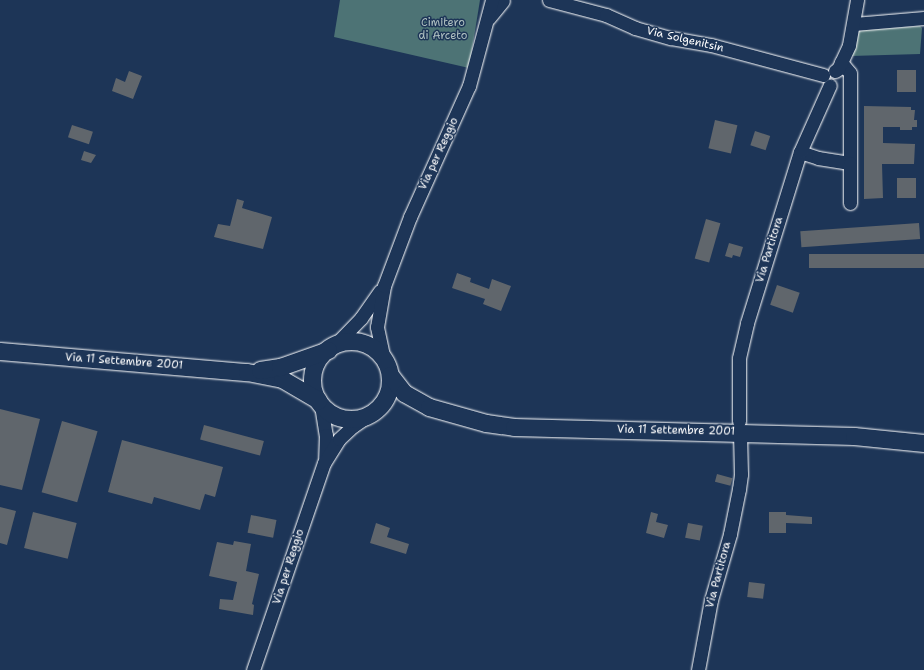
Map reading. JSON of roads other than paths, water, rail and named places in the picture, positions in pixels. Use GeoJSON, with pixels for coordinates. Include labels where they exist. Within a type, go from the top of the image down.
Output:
{"type":"FeatureCollection","features":[{"type":"Feature","properties":{"kind":"main road","name":"Via 11 Settembre 2001"},"geometry":{"type":"LineString","coordinates":[[248,372],[280,367],[346,342],[359,342],[376,350],[404,394],[429,407],[486,423],[514,427],[740,427],[924,443]]}},
{"type":"Feature","properties":{"kind":"main road"},"geometry":{"type":"LineString","coordinates":[[320,402],[313,387],[314,373],[318,360],[331,348]]}},
{"type":"Feature","properties":{"kind":"main road","name":"Via 11 Settembre 2001"},"geometry":{"type":"LineString","coordinates":[[0,352],[248,372],[282,379],[320,402],[333,414],[348,419],[394,406],[429,407]]}},
{"type":"Feature","properties":{"kind":"main road"},"geometry":{"type":"LineString","coordinates":[[370,414],[382,405],[388,394],[387,368]]}},
{"type":"Feature","properties":{"kind":"street","name":"Via per Reggio"},"geometry":{"type":"LineString","coordinates":[[387,368],[377,327],[384,286],[410,217],[464,100],[476,65],[488,19],[501,0]]}},
{"type":"Feature","properties":{"kind":"street","name":"Via Solgenitsin"},"geometry":{"type":"LineString","coordinates":[[549,0],[606,15],[635,28],[671,38],[711,45],[832,74]]}},
{"type":"Feature","properties":{"kind":"street","name":"Via Partitora"},"geometry":{"type":"LineString","coordinates":[[698,670],[711,600],[730,534],[739,489],[741,474],[739,358],[747,323],[800,152],[832,74],[849,45],[858,0]]}},
{"type":"Feature","properties":{"kind":"street"},"geometry":{"type":"LineString","coordinates":[[854,24],[924,18]]}},
{"type":"Feature","properties":{"kind":"street"},"geometry":{"type":"LineString","coordinates":[[832,74],[850,73],[850,203]]}},
{"type":"Feature","properties":{"kind":"street"},"geometry":{"type":"LineString","coordinates":[[800,152],[818,158],[850,163]]}},
{"type":"Feature","properties":{"kind":"street","name":"Via per Reggio"},"geometry":{"type":"LineString","coordinates":[[331,348],[361,318],[384,286]]}},
{"type":"Feature","properties":{"kind":"street","name":"Via per Reggio"},"geometry":{"type":"LineString","coordinates":[[320,402],[326,435],[324,463]]}},
{"type":"Feature","properties":{"kind":"street","name":"Via per Reggio"},"geometry":{"type":"LineString","coordinates":[[253,670],[324,463],[339,439],[352,426],[370,414]]}},
{"type":"Feature","properties":{"kind":"park label","name":"Cimitero di Arceto"},"geometry":{"type":"Point","coordinates":[443,30]}}]}
